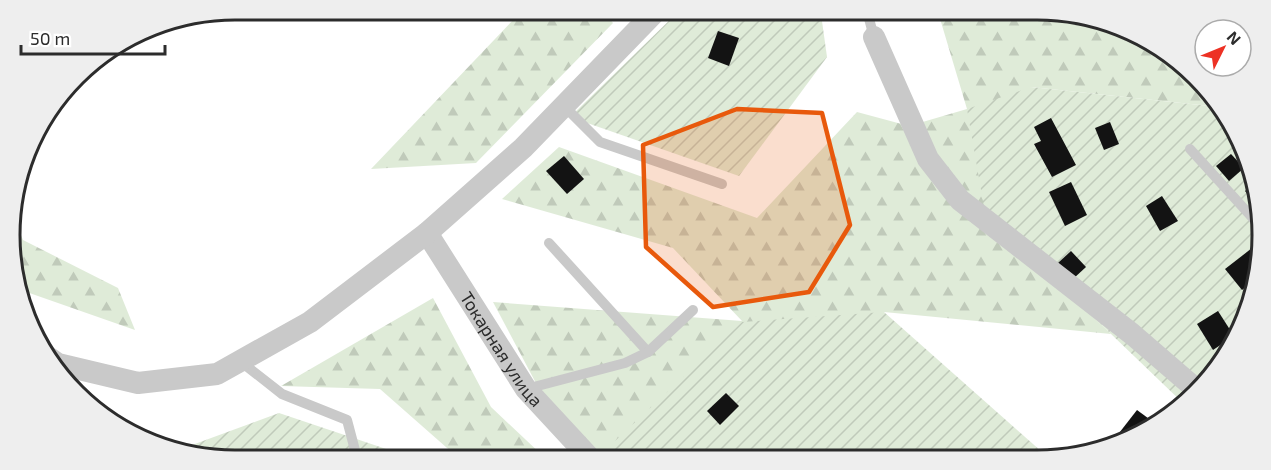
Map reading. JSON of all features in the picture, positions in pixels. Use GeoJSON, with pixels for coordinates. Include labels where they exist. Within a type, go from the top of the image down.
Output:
{"type":"FeatureCollection","features":[{"type":"Feature","properties":{"kind":"street"},"geometry":{"type":"LineString","coordinates":[[63,365],[138,383],[217,374],[310,322],[427,234],[523,148],[647,20]]}},
{"type":"Feature","properties":{"kind":"street"},"geometry":{"type":"LineString","coordinates":[[874,38],[928,159],[960,200],[1132,334],[1191,384]]}},
{"type":"Feature","properties":{"kind":"street","name":"Токарная улица"},"geometry":{"type":"LineString","coordinates":[[427,234],[526,389],[582,450]]}},
{"type":"Feature","properties":{"kind":"lane"},"geometry":{"type":"LineString","coordinates":[[869,20],[874,38]]}},
{"type":"Feature","properties":{"kind":"lane"},"geometry":{"type":"LineString","coordinates":[[564,106],[600,142],[722,184]]}},
{"type":"Feature","properties":{"kind":"lane"},"geometry":{"type":"LineString","coordinates":[[1190,149],[1251,216]]}},
{"type":"Feature","properties":{"kind":"lane"},"geometry":{"type":"LineString","coordinates":[[549,243],[648,352]]}},
{"type":"Feature","properties":{"kind":"lane"},"geometry":{"type":"LineString","coordinates":[[526,389],[624,363],[648,352],[693,310]]}},
{"type":"Feature","properties":{"kind":"lane"},"geometry":{"type":"LineString","coordinates":[[240,361],[282,394],[347,420],[355,450]]}},
{"type":"Feature","properties":{"kind":"highlighted area"},"geometry":{"type":"Polygon","coordinates":[[[737,109],[822,113],[850,225],[809,292],[713,307],[646,247],[643,145],[737,109]]]}},
{"type":"Feature","properties":{"kind":"green space"},"geometry":{"type":"Polygon","coordinates":[[[513,20],[611,20],[613,23],[476,163],[371,169],[513,20]]]}},
{"type":"Feature","properties":{"kind":"green space"},"geometry":{"type":"Polygon","coordinates":[[[670,20],[822,20],[827,57],[739,176],[570,117],[670,20]]]}},
{"type":"Feature","properties":{"kind":"green space"},"geometry":{"type":"Polygon","coordinates":[[[940,20],[1050,20],[1105,31],[1144,48],[1156,56],[1178,73],[1208,106],[1031,87],[985,213],[1111,334],[884,312],[611,450],[594,450],[538,387],[493,302],[742,321],[673,248],[502,199],[559,147],[757,218],[857,112],[909,126],[967,109],[940,20]]]}},
{"type":"Feature","properties":{"kind":"green space"},"geometry":{"type":"Polygon","coordinates":[[[1031,87],[1208,106],[1223,127],[1244,179],[1250,207],[1252,235],[1250,263],[1240,304],[1223,343],[1198,377],[1177,398],[985,213],[967,109],[1031,87]]]}},
{"type":"Feature","properties":{"kind":"green space"},"geometry":{"type":"Polygon","coordinates":[[[20,233],[23,240],[118,288],[135,330],[27,292],[21,263],[20,233]]]}},
{"type":"Feature","properties":{"kind":"green space"},"geometry":{"type":"Polygon","coordinates":[[[433,298],[491,407],[537,450],[449,450],[380,389],[281,386],[433,298]]]}},
{"type":"Feature","properties":{"kind":"green space"},"geometry":{"type":"Polygon","coordinates":[[[884,312],[1040,450],[605,450],[742,322],[884,312]]]}},
{"type":"Feature","properties":{"kind":"green space"},"geometry":{"type":"Polygon","coordinates":[[[279,413],[389,450],[221,450],[191,446],[279,413]]]}},
{"type":"Feature","properties":{"kind":"building"},"geometry":{"type":"Polygon","coordinates":[[[718,31],[739,38],[729,66],[708,58],[718,31]]]}},
{"type":"Feature","properties":{"kind":"building"},"geometry":{"type":"Polygon","coordinates":[[[1051,118],[1076,165],[1052,177],[1034,144],[1041,141],[1034,127],[1051,118]]]}},
{"type":"Feature","properties":{"kind":"building"},"geometry":{"type":"Polygon","coordinates":[[[1110,122],[1119,144],[1104,150],[1095,128],[1110,122]]]}},
{"type":"Feature","properties":{"kind":"building"},"geometry":{"type":"Polygon","coordinates":[[[1231,154],[1238,162],[1241,170],[1229,181],[1216,166],[1231,154]]]}},
{"type":"Feature","properties":{"kind":"building"},"geometry":{"type":"Polygon","coordinates":[[[564,156],[584,179],[567,194],[546,171],[564,156]]]}},
{"type":"Feature","properties":{"kind":"building"},"geometry":{"type":"Polygon","coordinates":[[[1071,182],[1087,215],[1065,226],[1049,192],[1071,182]]]}},
{"type":"Feature","properties":{"kind":"building"},"geometry":{"type":"Polygon","coordinates":[[[1162,196],[1178,221],[1160,231],[1146,206],[1162,196]]]}},
{"type":"Feature","properties":{"kind":"building"},"geometry":{"type":"Polygon","coordinates":[[[1251,249],[1245,288],[1242,290],[1225,269],[1251,249]]]}},
{"type":"Feature","properties":{"kind":"building"},"geometry":{"type":"Polygon","coordinates":[[[1071,251],[1086,267],[1073,279],[1058,263],[1071,251]]]}},
{"type":"Feature","properties":{"kind":"building"},"geometry":{"type":"Polygon","coordinates":[[[1218,311],[1229,329],[1223,344],[1213,350],[1197,324],[1218,311]]]}},
{"type":"Feature","properties":{"kind":"building"},"geometry":{"type":"Polygon","coordinates":[[[726,393],[739,406],[720,425],[707,411],[726,393]]]}},
{"type":"Feature","properties":{"kind":"building"},"geometry":{"type":"Polygon","coordinates":[[[1137,410],[1149,419],[1144,422],[1119,434],[1137,410]]]}}]}
